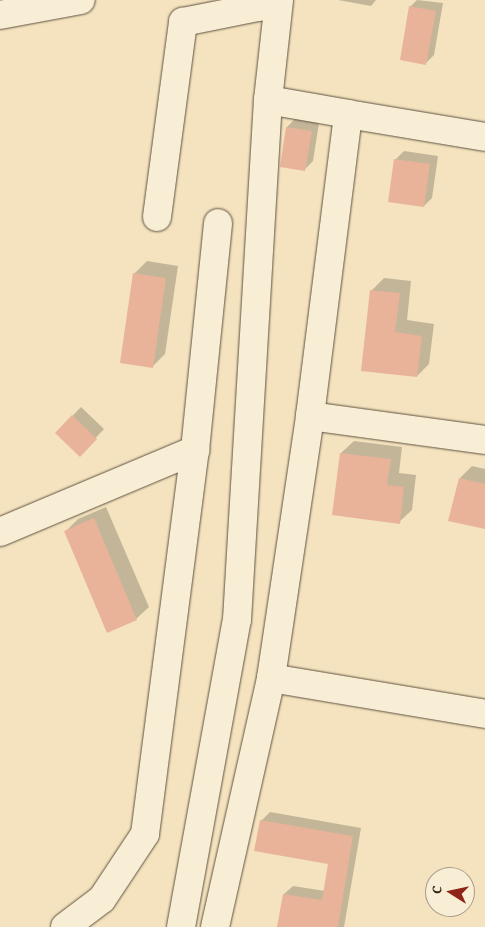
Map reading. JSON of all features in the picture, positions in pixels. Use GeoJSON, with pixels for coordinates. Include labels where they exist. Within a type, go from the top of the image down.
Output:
{"type":"FeatureCollection","features":[{"type":"Feature","properties":{"kind":"street"},"geometry":{"type":"LineString","coordinates":[[0,15],[81,0]]}},
{"type":"Feature","properties":{"kind":"street"},"geometry":{"type":"LineString","coordinates":[[157,217],[183,22],[258,7],[265,0]]}},
{"type":"Feature","properties":{"kind":"street"},"geometry":{"type":"LineString","coordinates":[[180,927],[237,620],[268,100],[279,0]]}},
{"type":"Feature","properties":{"kind":"street"},"geometry":{"type":"LineString","coordinates":[[268,100],[485,137]]}},
{"type":"Feature","properties":{"kind":"street"},"geometry":{"type":"LineString","coordinates":[[215,927],[270,678],[310,416],[348,114]]}},
{"type":"Feature","properties":{"kind":"street"},"geometry":{"type":"LineString","coordinates":[[64,927],[102,899],[145,834],[195,450],[218,224]]}},
{"type":"Feature","properties":{"kind":"street"},"geometry":{"type":"LineString","coordinates":[[310,416],[485,440]]}},
{"type":"Feature","properties":{"kind":"street"},"geometry":{"type":"LineString","coordinates":[[0,532],[195,450]]}},
{"type":"Feature","properties":{"kind":"street"},"geometry":{"type":"LineString","coordinates":[[270,678],[485,714]]}},
{"type":"Feature","properties":{"kind":"building"},"geometry":{"type":"Polygon","coordinates":[[[409,6],[436,11],[426,65],[400,60],[409,6]]]}},
{"type":"Feature","properties":{"kind":"building"},"geometry":{"type":"Polygon","coordinates":[[[286,127],[312,131],[305,171],[280,167],[286,127]]]}},
{"type":"Feature","properties":{"kind":"building"},"geometry":{"type":"Polygon","coordinates":[[[394,159],[430,164],[424,207],[388,202],[394,159]]]}},
{"type":"Feature","properties":{"kind":"building"},"geometry":{"type":"Polygon","coordinates":[[[133,273],[166,278],[153,368],[120,363],[133,273]]]}},
{"type":"Feature","properties":{"kind":"building"},"geometry":{"type":"Polygon","coordinates":[[[370,290],[400,293],[395,332],[422,336],[417,377],[361,371],[370,290]]]}},
{"type":"Feature","properties":{"kind":"building"},"geometry":{"type":"Polygon","coordinates":[[[72,415],[97,439],[80,457],[55,433],[72,415]]]}},
{"type":"Feature","properties":{"kind":"building"},"geometry":{"type":"Polygon","coordinates":[[[340,453],[391,459],[387,485],[404,487],[400,524],[332,515],[340,453]]]}},
{"type":"Feature","properties":{"kind":"building"},"geometry":{"type":"Polygon","coordinates":[[[459,478],[485,484],[485,529],[448,521],[459,478]]]}},
{"type":"Feature","properties":{"kind":"building"},"geometry":{"type":"Polygon","coordinates":[[[94,518],[137,620],[107,633],[64,531],[94,518]]]}},
{"type":"Feature","properties":{"kind":"building"},"geometry":{"type":"Polygon","coordinates":[[[260,820],[353,836],[338,927],[277,927],[283,894],[322,900],[328,864],[254,851],[260,820]]]}}]}
